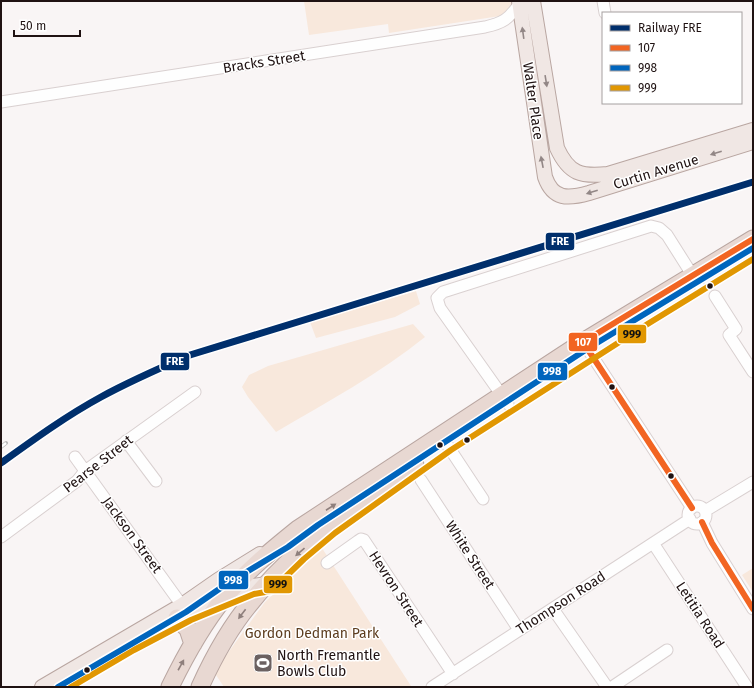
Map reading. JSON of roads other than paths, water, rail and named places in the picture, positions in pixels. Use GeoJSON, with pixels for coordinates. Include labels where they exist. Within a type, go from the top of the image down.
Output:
{"type":"FeatureCollection","features":[{"type":"Feature","properties":{"kind":"highway"},"geometry":{"type":"LineString","coordinates":[[696,280],[753,239]]}},
{"type":"Feature","properties":{"kind":"highway"},"geometry":{"type":"LineString","coordinates":[[170,687],[193,644],[224,598],[255,564],[284,540],[320,514],[505,400],[586,347],[696,280],[753,250]]}},
{"type":"Feature","properties":{"kind":"highway"},"geometry":{"type":"LineString","coordinates":[[200,687],[219,649],[252,600],[299,553],[330,527],[505,400]]}},
{"type":"Feature","properties":{"kind":"highway"},"geometry":{"type":"LineString","coordinates":[[182,612],[193,644]]}},
{"type":"Feature","properties":{"kind":"main road","name":"Walter Place"},"geometry":{"type":"LineString","coordinates":[[523,2],[556,148],[563,161],[571,168]]}},
{"type":"Feature","properties":{"kind":"main road","name":"Walter Place"},"geometry":{"type":"LineString","coordinates":[[523,2],[545,177],[551,190],[558,195]]}},
{"type":"Feature","properties":{"kind":"main road","name":"Curtin Avenue"},"geometry":{"type":"LineString","coordinates":[[571,168],[585,175],[591,176],[608,174],[753,130]]}},
{"type":"Feature","properties":{"kind":"main road","name":"Curtin Avenue"},"geometry":{"type":"LineString","coordinates":[[558,195],[565,197],[576,197],[753,142]]}},
{"type":"Feature","properties":{"kind":"main road"},"geometry":{"type":"LineString","coordinates":[[55,687],[182,612],[221,578],[284,540]]}},
{"type":"Feature","properties":{"kind":"main road"},"geometry":{"type":"LineString","coordinates":[[42,687],[182,612],[224,598],[252,586],[267,584]]}},
{"type":"Feature","properties":{"kind":"street"},"geometry":{"type":"LineString","coordinates":[[603,1],[605,12]]}},
{"type":"Feature","properties":{"kind":"street","name":"Bracks Street"},"geometry":{"type":"LineString","coordinates":[[1,102],[485,27],[505,21],[523,2]]}},
{"type":"Feature","properties":{"kind":"street"},"geometry":{"type":"LineString","coordinates":[[505,400],[440,308],[437,298],[443,292],[651,226],[659,228],[667,235],[696,280]]}},
{"type":"Feature","properties":{"kind":"street"},"geometry":{"type":"LineString","coordinates":[[716,296],[736,329],[729,335],[753,372]]}},
{"type":"Feature","properties":{"kind":"street"},"geometry":{"type":"LineString","coordinates":[[586,347],[692,508]]}},
{"type":"Feature","properties":{"kind":"street","name":"Pearse Street"},"geometry":{"type":"LineString","coordinates":[[1,537],[77,481],[85,471],[196,392]]}},
{"type":"Feature","properties":{"kind":"street"},"geometry":{"type":"LineString","coordinates":[[126,441],[156,480]]}},
{"type":"Feature","properties":{"kind":"street"},"geometry":{"type":"LineString","coordinates":[[446,443],[483,499]]}},
{"type":"Feature","properties":{"kind":"street","name":"Jackson Street"},"geometry":{"type":"LineString","coordinates":[[75,457],[182,612]]}},
{"type":"Feature","properties":{"kind":"street","name":"White Street"},"geometry":{"type":"LineString","coordinates":[[421,480],[519,630]]}},
{"type":"Feature","properties":{"kind":"street"},"geometry":{"type":"LineString","coordinates":[[705,511],[753,482]]}},
{"type":"Feature","properties":{"kind":"street"},"geometry":{"type":"LineString","coordinates":[[699,506],[705,511],[706,516],[702,522],[697,524],[690,519],[688,513],[692,508],[699,506]]}},
{"type":"Feature","properties":{"kind":"street","name":"Thompson Road"},"geometry":{"type":"LineString","coordinates":[[432,687],[690,519]]}},
{"type":"Feature","properties":{"kind":"street"},"geometry":{"type":"LineString","coordinates":[[702,522],[712,543],[753,609]]}},
{"type":"Feature","properties":{"kind":"street","name":"Hevron Street"},"geometry":{"type":"LineString","coordinates":[[327,562],[361,539],[364,540],[453,674]]}},
{"type":"Feature","properties":{"kind":"street","name":"Letitia Road"},"geometry":{"type":"LineString","coordinates":[[654,543],[747,687]]}},
{"type":"Feature","properties":{"kind":"street"},"geometry":{"type":"LineString","coordinates":[[553,609],[607,687]]}},
{"type":"Feature","properties":{"kind":"street"},"geometry":{"type":"LineString","coordinates":[[612,687],[667,650]]}},
{"type":"Feature","properties":{"kind":"railway"},"geometry":{"type":"LineString","coordinates":[[1,447],[6,443]]}},
{"type":"Feature","properties":{"kind":"rail line","name":"FRE"},"geometry":{"type":"LineString","coordinates":[[1,463],[50,428],[88,404],[134,380],[190,355],[753,182]]}},
{"type":"Feature","properties":{"kind":"place","name":"North Fremantle Bowls Club"},"geometry":{"type":"Point","coordinates":[263,663]}},
{"type":"Feature","properties":{"kind":"park label","name":"Gordon Dedman Park"},"geometry":{"type":"Point","coordinates":[312,633]}}]}
